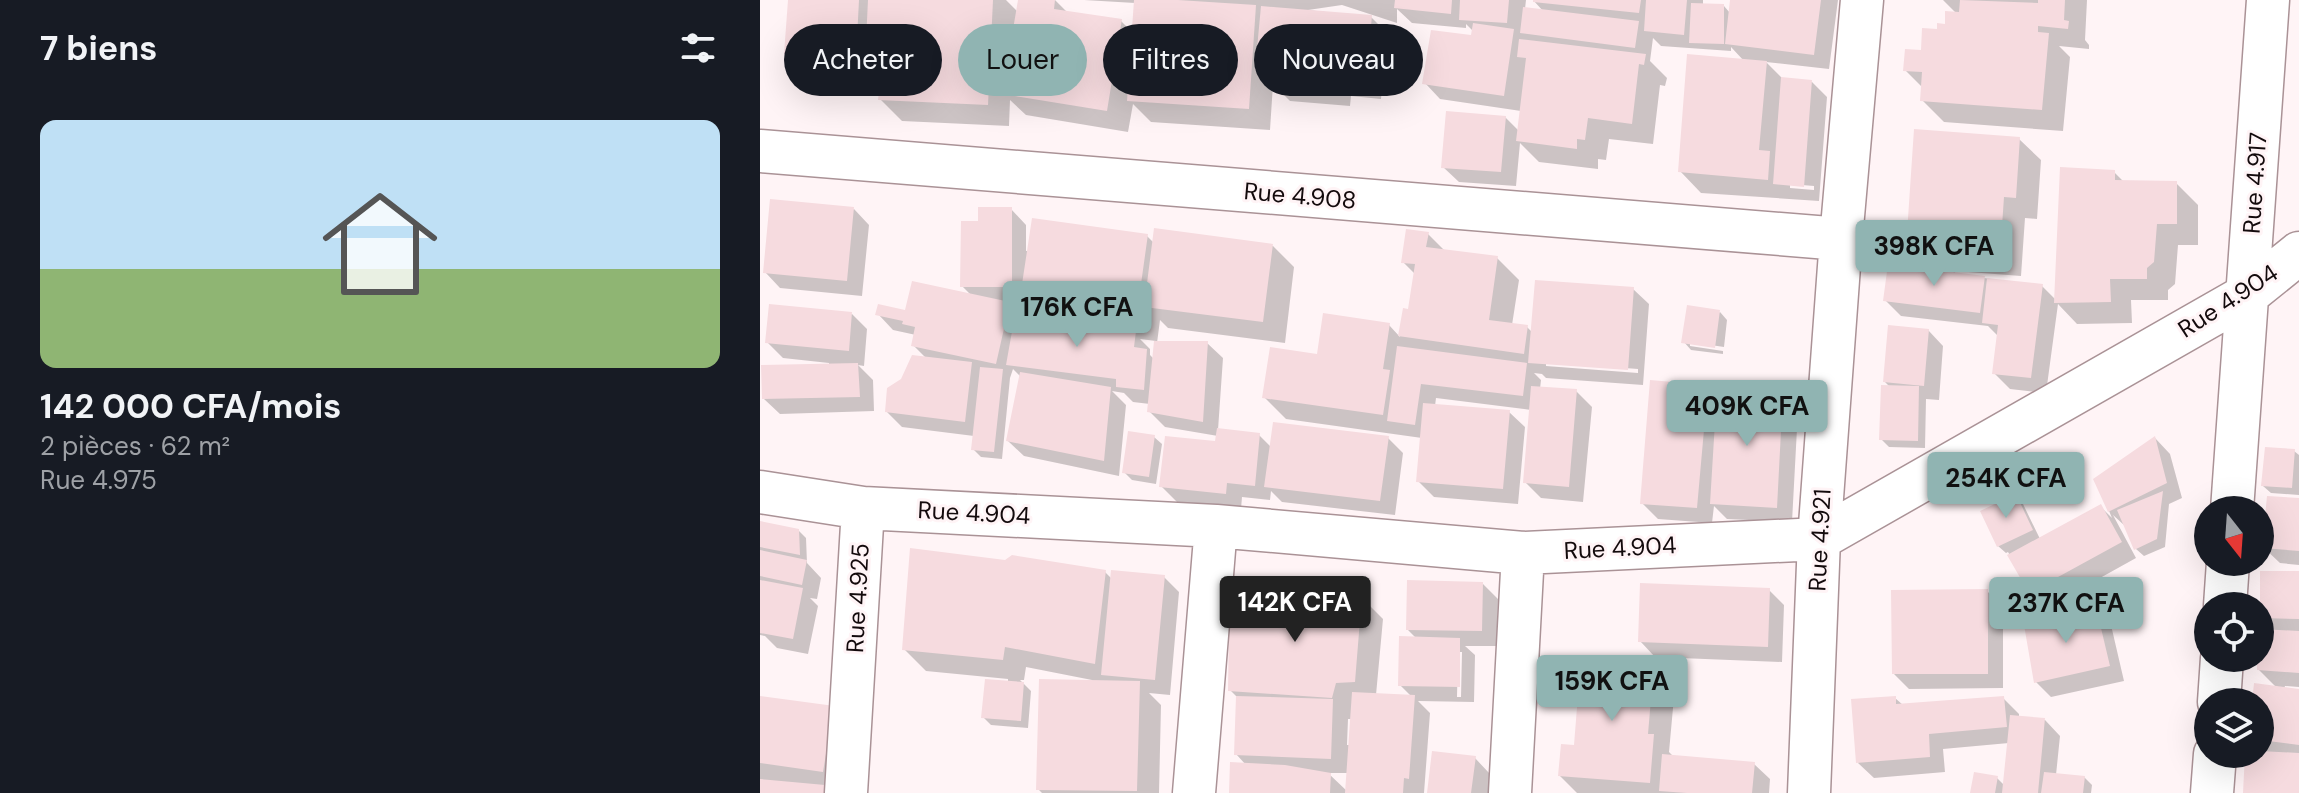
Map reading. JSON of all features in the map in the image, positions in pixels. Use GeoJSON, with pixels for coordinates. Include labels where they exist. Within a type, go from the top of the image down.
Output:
{"type":"FeatureCollection","features":[{"type":"Feature","properties":{"kind":"street","name":"Rue 4.921"},"geometry":{"type":"LineString","coordinates":[[1809,793],[1819,539],[1862,0]]}},
{"type":"Feature","properties":{"kind":"street","name":"Rue 4.917"},"geometry":{"type":"LineString","coordinates":[[2233,496],[2268,0]]}},
{"type":"Feature","properties":{"kind":"street","name":"Rue 4.908"},"geometry":{"type":"LineString","coordinates":[[760,151],[1841,239]]}},
{"type":"Feature","properties":{"kind":"street","name":"Rue 4.904"},"geometry":{"type":"LineString","coordinates":[[863,508],[1216,526],[1523,553],[1819,539],[2247,295],[2299,253]]}},
{"type":"Feature","properties":{"kind":"street","name":"Rue 4.925"},"geometry":{"type":"LineString","coordinates":[[760,492],[863,508],[846,793]]}},
{"type":"Feature","properties":{"kind":"street"},"geometry":{"type":"LineString","coordinates":[[1194,793],[1216,526]]}},
{"type":"Feature","properties":{"kind":"street"},"geometry":{"type":"LineString","coordinates":[[1510,793],[1523,553]]}},
{"type":"Feature","properties":{"kind":"street"},"geometry":{"type":"LineString","coordinates":[[2212,793],[2214,768]]}},
{"type":"Feature","properties":{"kind":"building"},"geometry":{"type":"Polygon","coordinates":[[[788,0],[859,0],[858,24],[786,24],[788,0]]]}},
{"type":"Feature","properties":{"kind":"building"},"geometry":{"type":"Polygon","coordinates":[[[868,0],[993,0],[992,24],[958,24],[958,96],[988,96],[988,105],[878,100],[878,96],[942,96],[942,24],[867,24],[868,0]]]}},
{"type":"Feature","properties":{"kind":"building"},"geometry":{"type":"Polygon","coordinates":[[[1018,0],[1055,0],[1054,9],[1122,19],[1121,24],[1103,24],[1103,96],[1109,96],[1107,111],[1014,96],[1087,96],[1087,24],[1014,24],[1018,0]]]}},
{"type":"Feature","properties":{"kind":"building"},"geometry":{"type":"Polygon","coordinates":[[[1134,0],[1256,5],[1249,109],[1127,101],[1127,96],[1238,96],[1238,24],[1132,24],[1134,0]]]}},
{"type":"Feature","properties":{"kind":"building"},"geometry":{"type":"Polygon","coordinates":[[[1395,0],[1452,0],[1451,14],[1394,8],[1395,0]]]}},
{"type":"Feature","properties":{"kind":"building"},"geometry":{"type":"Polygon","coordinates":[[[1460,0],[1509,0],[1507,23],[1459,20],[1460,0]]]}},
{"type":"Feature","properties":{"kind":"building"},"geometry":{"type":"Polygon","coordinates":[[[1533,0],[1641,0],[1639,13],[1533,0]]]}},
{"type":"Feature","properties":{"kind":"building"},"geometry":{"type":"Polygon","coordinates":[[[1646,0],[1687,0],[1684,35],[1644,31],[1646,0]]]}},
{"type":"Feature","properties":{"kind":"building"},"geometry":{"type":"Polygon","coordinates":[[[1730,0],[1821,0],[1814,55],[1725,44],[1730,0]]]}},
{"type":"Feature","properties":{"kind":"building"},"geometry":{"type":"Polygon","coordinates":[[[1960,0],[2038,3],[2038,0],[2065,0],[2064,20],[2069,21],[2068,29],[2038,26],[2038,32],[2049,33],[2042,110],[1920,101],[1922,72],[1903,71],[1905,49],[1921,50],[1922,28],[1937,29],[1937,23],[1945,24],[1945,11],[1959,12],[1960,0]]]}},
{"type":"Feature","properties":{"kind":"building"},"geometry":{"type":"Polygon","coordinates":[[[1691,3],[1724,4],[1724,44],[1689,43],[1691,3]]]}},
{"type":"Feature","properties":{"kind":"building"},"geometry":{"type":"Polygon","coordinates":[[[1261,6],[1372,15],[1371,24],[1259,24],[1261,6]]]}},
{"type":"Feature","properties":{"kind":"building"},"geometry":{"type":"Polygon","coordinates":[[[1523,7],[1639,21],[1635,48],[1520,33],[1523,7]]]}},
{"type":"Feature","properties":{"kind":"building"},"geometry":{"type":"Polygon","coordinates":[[[1473,23],[1514,29],[1504,96],[1423,84],[1431,30],[1471,35],[1473,23]]]}},
{"type":"Feature","properties":{"kind":"building"},"geometry":{"type":"Polygon","coordinates":[[[1519,39],[1646,54],[1644,65],[1639,64],[1632,124],[1588,118],[1585,140],[1577,139],[1577,149],[1516,141],[1526,58],[1517,57],[1519,39]]]}},
{"type":"Feature","properties":{"kind":"building"},"geometry":{"type":"Polygon","coordinates":[[[1687,54],[1767,61],[1759,150],[1770,151],[1768,180],[1678,172],[1687,54]]]}},
{"type":"Feature","properties":{"kind":"building"},"geometry":{"type":"Polygon","coordinates":[[[1781,77],[1812,80],[1804,187],[1773,184],[1781,77]]]}},
{"type":"Feature","properties":{"kind":"building"},"geometry":{"type":"Polygon","coordinates":[[[1446,111],[1506,116],[1501,172],[1441,168],[1446,111]]]}},
{"type":"Feature","properties":{"kind":"building"},"geometry":{"type":"Polygon","coordinates":[[[1914,129],[2020,137],[2016,198],[2004,197],[2000,255],[1906,248],[1914,129]]]}},
{"type":"Feature","properties":{"kind":"building"},"geometry":{"type":"Polygon","coordinates":[[[2060,167],[2115,170],[2115,180],[2177,181],[2177,224],[2157,224],[2154,262],[2147,268],[2147,279],[2110,279],[2111,302],[2054,303],[2060,167]]]}},
{"type":"Feature","properties":{"kind":"building"},"geometry":{"type":"Polygon","coordinates":[[[770,199],[854,207],[847,281],[763,273],[770,199]]]}},
{"type":"Feature","properties":{"kind":"building"},"geometry":{"type":"Polygon","coordinates":[[[978,207],[1012,207],[1012,287],[960,287],[961,221],[978,221],[978,207]]]}},
{"type":"Feature","properties":{"kind":"building"},"geometry":{"type":"Polygon","coordinates":[[[1032,218],[1148,234],[1136,320],[1019,304],[1032,218]]]}},
{"type":"Feature","properties":{"kind":"building"},"geometry":{"type":"Polygon","coordinates":[[[1154,228],[1273,244],[1263,322],[1144,307],[1154,228]]]}},
{"type":"Feature","properties":{"kind":"building"},"geometry":{"type":"Polygon","coordinates":[[[1406,229],[1429,232],[1426,247],[1498,256],[1489,320],[1528,325],[1524,354],[1398,336],[1403,308],[1408,309],[1415,264],[1401,263],[1406,229]]]}},
{"type":"Feature","properties":{"kind":"building"},"geometry":{"type":"Polygon","coordinates":[[[1888,264],[1985,276],[1980,313],[1883,301],[1888,264]]]}},
{"type":"Feature","properties":{"kind":"building"},"geometry":{"type":"Polygon","coordinates":[[[1987,278],[2043,284],[2031,378],[1992,374],[1998,325],[1982,323],[1987,278]]]}},
{"type":"Feature","properties":{"kind":"building"},"geometry":{"type":"Polygon","coordinates":[[[1535,280],[1634,287],[1628,370],[1528,363],[1535,280]]]}},
{"type":"Feature","properties":{"kind":"building"},"geometry":{"type":"Polygon","coordinates":[[[912,281],[1010,302],[996,364],[911,346],[915,327],[875,315],[878,304],[905,310],[912,281]]]}},
{"type":"Feature","properties":{"kind":"building"},"geometry":{"type":"Polygon","coordinates":[[[769,304],[852,312],[849,351],[765,343],[769,304]]]}},
{"type":"Feature","properties":{"kind":"building"},"geometry":{"type":"Polygon","coordinates":[[[1687,305],[1720,310],[1715,348],[1681,343],[1687,305]]]}},
{"type":"Feature","properties":{"kind":"building"},"geometry":{"type":"Polygon","coordinates":[[[1016,309],[1136,331],[1134,347],[1147,349],[1144,390],[1116,387],[1116,379],[1006,365],[1016,309]]]}},
{"type":"Feature","properties":{"kind":"building"},"geometry":{"type":"Polygon","coordinates":[[[1323,313],[1390,323],[1383,369],[1390,370],[1383,415],[1262,398],[1270,347],[1317,354],[1323,313]]]}},
{"type":"Feature","properties":{"kind":"building"},"geometry":{"type":"Polygon","coordinates":[[[1888,325],[1929,329],[1924,386],[1883,382],[1888,325]]]}},
{"type":"Feature","properties":{"kind":"building"},"geometry":{"type":"Polygon","coordinates":[[[1154,341],[1208,341],[1203,422],[1147,412],[1154,341]]]}},
{"type":"Feature","properties":{"kind":"building"},"geometry":{"type":"Polygon","coordinates":[[[1397,346],[1527,363],[1523,396],[1421,384],[1415,425],[1387,421],[1397,346]]]}},
{"type":"Feature","properties":{"kind":"building"},"geometry":{"type":"Polygon","coordinates":[[[912,355],[972,362],[965,422],[885,412],[887,388],[901,379],[912,355]]]}},
{"type":"Feature","properties":{"kind":"building"},"geometry":{"type":"Polygon","coordinates":[[[858,363],[860,397],[762,399],[761,365],[858,363]]]}},
{"type":"Feature","properties":{"kind":"building"},"geometry":{"type":"Polygon","coordinates":[[[980,367],[1003,369],[994,452],[971,450],[980,367]]]}},
{"type":"Feature","properties":{"kind":"building"},"geometry":{"type":"Polygon","coordinates":[[[1020,372],[1111,387],[1104,461],[1006,441],[1020,372]]]}},
{"type":"Feature","properties":{"kind":"building"},"geometry":{"type":"Polygon","coordinates":[[[1650,380],[1708,385],[1697,508],[1640,504],[1650,380]]]}},
{"type":"Feature","properties":{"kind":"building"},"geometry":{"type":"Polygon","coordinates":[[[1881,385],[1919,386],[1918,441],[1879,440],[1881,385]]]}},
{"type":"Feature","properties":{"kind":"building"},"geometry":{"type":"Polygon","coordinates":[[[1531,386],[1577,389],[1569,487],[1523,483],[1531,386]]]}},
{"type":"Feature","properties":{"kind":"building"},"geometry":{"type":"Polygon","coordinates":[[[1717,389],[1783,392],[1777,508],[1710,504],[1717,389]]]}},
{"type":"Feature","properties":{"kind":"building"},"geometry":{"type":"Polygon","coordinates":[[[1423,403],[1510,410],[1503,489],[1416,482],[1423,403]]]}},
{"type":"Feature","properties":{"kind":"building"},"geometry":{"type":"Polygon","coordinates":[[[1273,422],[1389,436],[1380,501],[1264,487],[1273,422]]]}},
{"type":"Feature","properties":{"kind":"building"},"geometry":{"type":"Polygon","coordinates":[[[1217,428],[1260,433],[1255,486],[1227,483],[1226,494],[1159,487],[1165,436],[1215,441],[1217,428]]]}},
{"type":"Feature","properties":{"kind":"building"},"geometry":{"type":"Polygon","coordinates":[[[1128,431],[1155,435],[1149,477],[1122,473],[1128,431]]]}},
{"type":"Feature","properties":{"kind":"building"},"geometry":{"type":"Polygon","coordinates":[[[2155,436],[2167,483],[2108,512],[2093,479],[2155,436]]]}},
{"type":"Feature","properties":{"kind":"building"},"geometry":{"type":"Polygon","coordinates":[[[2265,447],[2295,449],[2292,488],[2261,486],[2265,447]]]}},
{"type":"Feature","properties":{"kind":"building"},"geometry":{"type":"Polygon","coordinates":[[[2163,491],[2157,539],[2134,550],[2117,510],[2163,491]]]}},
{"type":"Feature","properties":{"kind":"building"},"geometry":{"type":"Polygon","coordinates":[[[2016,494],[2033,530],[1997,547],[1980,511],[2016,494]]]}},
{"type":"Feature","properties":{"kind":"building"},"geometry":{"type":"Polygon","coordinates":[[[2274,496],[2299,498],[2299,551],[2274,549],[2274,496]]]}},
{"type":"Feature","properties":{"kind":"building"},"geometry":{"type":"Polygon","coordinates":[[[2101,504],[2122,542],[2029,593],[2007,555],[2101,504]]]}},
{"type":"Feature","properties":{"kind":"building"},"geometry":{"type":"Polygon","coordinates":[[[760,521],[799,529],[800,555],[760,547],[760,521]]]}},
{"type":"Feature","properties":{"kind":"building"},"geometry":{"type":"Polygon","coordinates":[[[910,548],[1005,560],[1012,555],[1106,570],[1095,664],[1005,647],[1003,660],[902,650],[910,548]]]}},
{"type":"Feature","properties":{"kind":"building"},"geometry":{"type":"Polygon","coordinates":[[[760,550],[807,560],[802,585],[760,576],[760,550]]]}},
{"type":"Feature","properties":{"kind":"building"},"geometry":{"type":"Polygon","coordinates":[[[1111,570],[1165,575],[1155,680],[1101,675],[1111,570]]]}},
{"type":"Feature","properties":{"kind":"building"},"geometry":{"type":"Polygon","coordinates":[[[2274,571],[2299,571],[2299,619],[2274,618],[2274,592],[2260,592],[2260,576],[2274,576],[2274,571]]]}},
{"type":"Feature","properties":{"kind":"building"},"geometry":{"type":"Polygon","coordinates":[[[760,580],[803,588],[793,639],[760,633],[760,580]]]}},
{"type":"Feature","properties":{"kind":"building"},"geometry":{"type":"Polygon","coordinates":[[[1407,580],[1483,582],[1482,631],[1406,630],[1407,580]]]}},
{"type":"Feature","properties":{"kind":"building"},"geometry":{"type":"Polygon","coordinates":[[[1640,583],[1770,588],[1768,647],[1638,642],[1640,583]]]}},
{"type":"Feature","properties":{"kind":"building"},"geometry":{"type":"Polygon","coordinates":[[[1988,589],[1988,674],[1892,674],[1891,590],[1988,589]]]}},
{"type":"Feature","properties":{"kind":"building"},"geometry":{"type":"Polygon","coordinates":[[[1254,590],[1362,595],[1355,682],[1336,683],[1332,698],[1228,691],[1229,620],[1254,621],[1254,590]]]}},
{"type":"Feature","properties":{"kind":"building"},"geometry":{"type":"Polygon","coordinates":[[[2096,607],[2110,666],[2034,683],[2024,625],[2096,607]]]}},
{"type":"Feature","properties":{"kind":"building"},"geometry":{"type":"Polygon","coordinates":[[[2274,630],[2299,631],[2299,673],[2274,671],[2274,630]]]}},
{"type":"Feature","properties":{"kind":"building"},"geometry":{"type":"Polygon","coordinates":[[[1399,636],[1460,638],[1460,687],[1398,686],[1399,636]]]}},
{"type":"Feature","properties":{"kind":"building"},"geometry":{"type":"Polygon","coordinates":[[[1581,657],[1654,663],[1648,734],[1654,734],[1650,783],[1558,776],[1561,744],[1574,745],[1581,657]]]}},
{"type":"Feature","properties":{"kind":"building"},"geometry":{"type":"Polygon","coordinates":[[[985,679],[1024,682],[1021,721],[981,718],[985,679]]]}},
{"type":"Feature","properties":{"kind":"building"},"geometry":{"type":"Polygon","coordinates":[[[1039,679],[1140,681],[1137,791],[1036,790],[1039,679]]]}},
{"type":"Feature","properties":{"kind":"building"},"geometry":{"type":"Polygon","coordinates":[[[2254,683],[2299,689],[2299,745],[2274,742],[2274,688],[2253,688],[2254,683]]]}},
{"type":"Feature","properties":{"kind":"building"},"geometry":{"type":"Polygon","coordinates":[[[1352,692],[1415,695],[1409,779],[1404,778],[1403,793],[1345,793],[1352,692]]]}},
{"type":"Feature","properties":{"kind":"building"},"geometry":{"type":"Polygon","coordinates":[[[760,696],[842,707],[836,749],[827,748],[823,772],[760,763],[760,696]]]}},
{"type":"Feature","properties":{"kind":"building"},"geometry":{"type":"Polygon","coordinates":[[[1236,696],[1333,699],[1331,759],[1234,755],[1236,696]]]}},
{"type":"Feature","properties":{"kind":"building"},"geometry":{"type":"Polygon","coordinates":[[[1896,696],[1896,704],[2004,696],[2007,727],[1929,734],[1930,757],[1856,763],[1851,699],[1896,696]]]}},
{"type":"Feature","properties":{"kind":"building"},"geometry":{"type":"Polygon","coordinates":[[[2010,715],[2045,718],[2038,793],[2002,793],[2010,715]]]}},
{"type":"Feature","properties":{"kind":"building"},"geometry":{"type":"Polygon","coordinates":[[[1432,751],[1476,756],[1471,793],[1427,793],[1432,751]]]}},
{"type":"Feature","properties":{"kind":"building"},"geometry":{"type":"Polygon","coordinates":[[[2274,752],[2299,753],[2299,793],[2243,793],[2244,768],[2274,768],[2274,752]]]}},
{"type":"Feature","properties":{"kind":"building"},"geometry":{"type":"Polygon","coordinates":[[[1662,754],[1755,762],[1752,793],[1659,791],[1662,754]]]}},
{"type":"Feature","properties":{"kind":"building"},"geometry":{"type":"Polygon","coordinates":[[[1230,762],[1285,765],[1331,773],[1330,793],[1229,793],[1230,762]]]}},
{"type":"Feature","properties":{"kind":"building"},"geometry":{"type":"Polygon","coordinates":[[[1974,772],[1998,776],[1995,793],[1970,793],[1974,772]]]}},
{"type":"Feature","properties":{"kind":"building"},"geometry":{"type":"Polygon","coordinates":[[[2044,772],[2085,776],[2083,793],[2041,793],[2044,772]]]}},
{"type":"Feature","properties":{"kind":"building"},"geometry":{"type":"Polygon","coordinates":[[[760,779],[825,785],[824,793],[760,793],[760,779]]]}}]}
